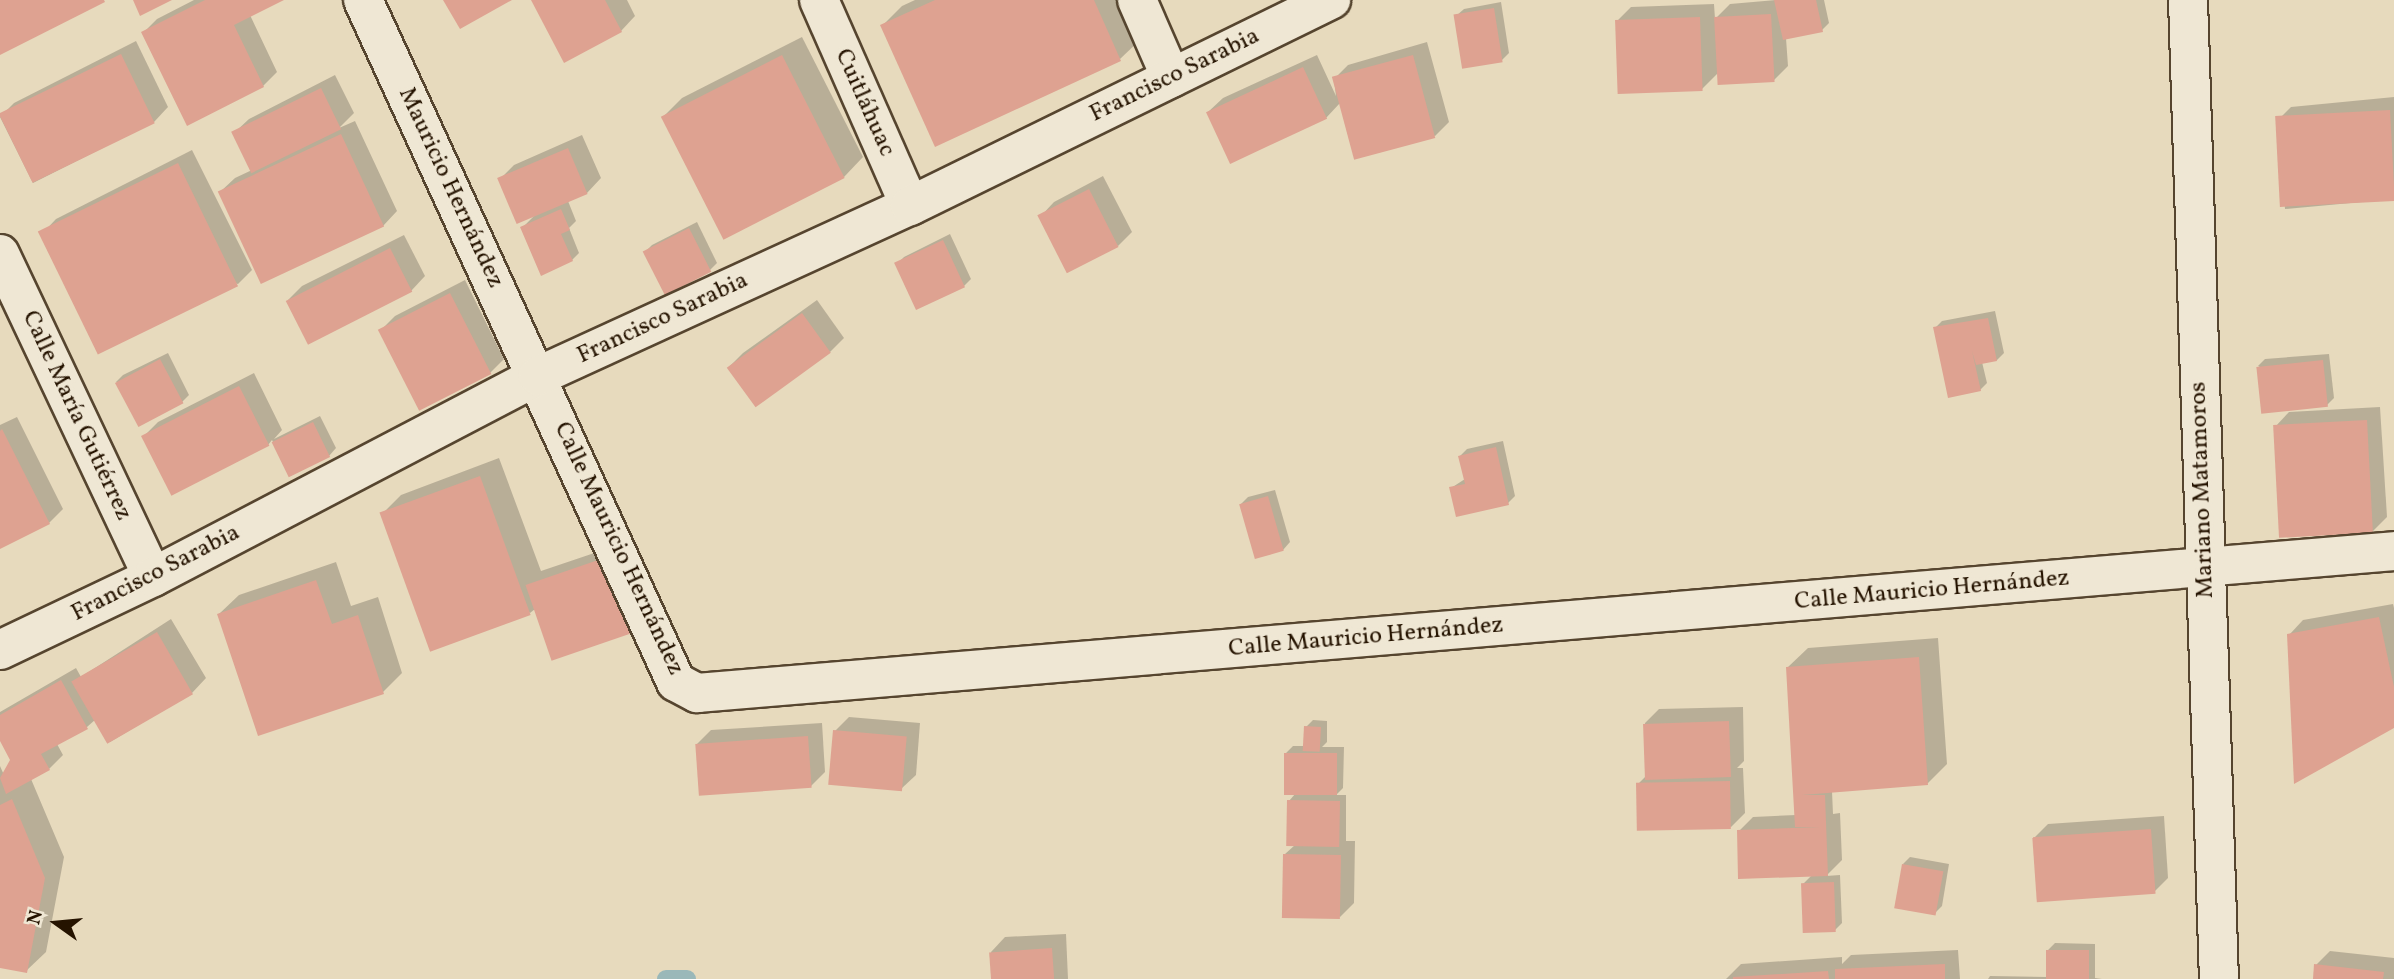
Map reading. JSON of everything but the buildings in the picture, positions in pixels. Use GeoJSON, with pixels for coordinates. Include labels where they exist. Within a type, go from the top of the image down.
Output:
{"type":"FeatureCollection","features":[{"type":"Feature","properties":{"kind":"street","name":"Mauricio Hernández"},"geometry":{"type":"LineString","coordinates":[[363,0],[538,376]]}},
{"type":"Feature","properties":{"kind":"street","name":"Cuitláhuac"},"geometry":{"type":"LineString","coordinates":[[819,0],[909,206]]}},
{"type":"Feature","properties":{"kind":"street"},"geometry":{"type":"LineString","coordinates":[[1137,0],[1171,78]]}},
{"type":"Feature","properties":{"kind":"street","name":"Francisco Sarabia"},"geometry":{"type":"LineString","coordinates":[[0,650],[153,577],[538,376],[909,206],[1331,0]]}},
{"type":"Feature","properties":{"kind":"street","name":"Mariano Matamoros"},"geometry":{"type":"LineString","coordinates":[[2188,0],[2220,979]]}},
{"type":"Feature","properties":{"kind":"street","name":"Calle María Gutiérrez"},"geometry":{"type":"LineString","coordinates":[[0,254],[153,577]]}},
{"type":"Feature","properties":{"kind":"street","name":"Calle Mauricio Hernández"},"geometry":{"type":"LineString","coordinates":[[538,376],[676,682],[697,693],[2394,551]]}},
{"type":"Feature","properties":{"kind":"waterway"},"geometry":{"type":"LineString","coordinates":[[666,979],[687,979]]}}]}
